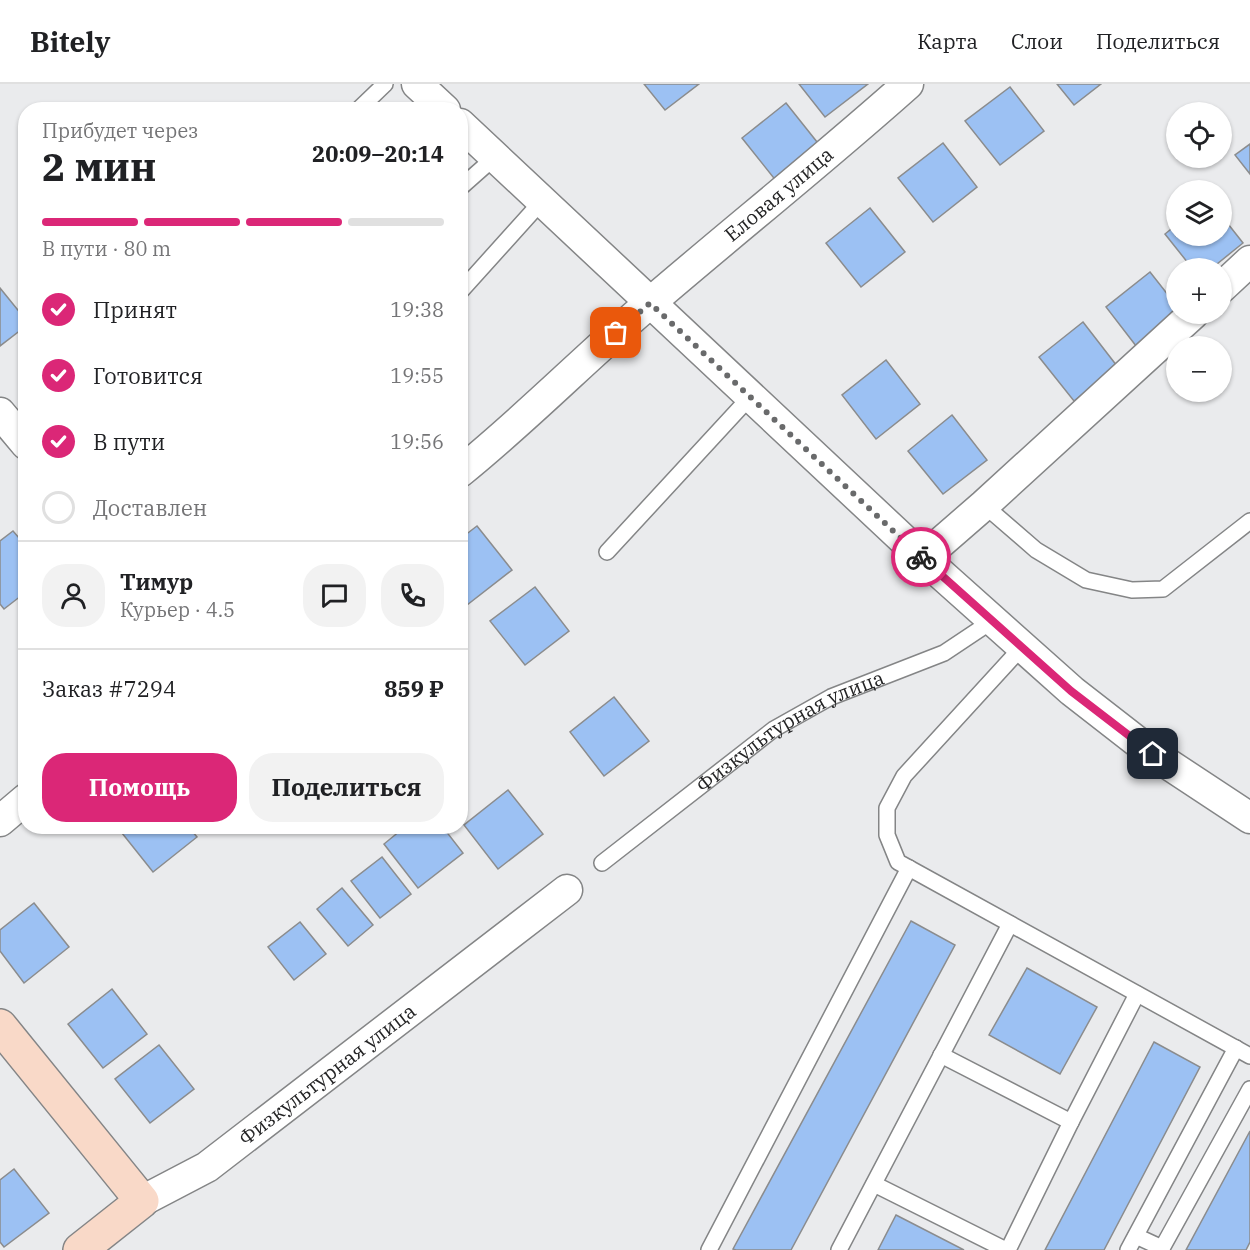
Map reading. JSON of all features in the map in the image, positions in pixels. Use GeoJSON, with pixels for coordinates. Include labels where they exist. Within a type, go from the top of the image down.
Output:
{"type":"FeatureCollection","features":[{"type":"Feature","properties":{"kind":"street"},"geometry":{"type":"LineString","coordinates":[[417,84],[436,102]]}},
{"type":"Feature","properties":{"kind":"street","name":"Еловая улица"},"geometry":{"type":"LineString","coordinates":[[468,466],[501,439],[650,303],[908,84]]}},
{"type":"Feature","properties":{"kind":"street"},"geometry":{"type":"LineString","coordinates":[[468,132],[923,558],[1071,691],[1153,754],[1250,818]]}},
{"type":"Feature","properties":{"kind":"street"},"geometry":{"type":"LineString","coordinates":[[1232,278],[1250,261]]}},
{"type":"Feature","properties":{"kind":"street"},"geometry":{"type":"LineString","coordinates":[[923,558],[984,506],[1182,324]]}},
{"type":"Feature","properties":{"kind":"street"},"geometry":{"type":"LineString","coordinates":[[0,413],[18,434]]}},
{"type":"Feature","properties":{"kind":"street"},"geometry":{"type":"LineString","coordinates":[[0,821],[18,806]]}},
{"type":"Feature","properties":{"kind":"street","name":"Физкультурная улица"},"geometry":{"type":"LineString","coordinates":[[80,1250],[142,1201],[207,1167],[567,890]]}},
{"type":"Feature","properties":{"kind":"street"},"geometry":{"type":"LineString","coordinates":[[0,1026],[142,1201]]}},
{"type":"Feature","properties":{"kind":"lane"},"geometry":{"type":"LineString","coordinates":[[366,102],[385,84]]}},
{"type":"Feature","properties":{"kind":"lane"},"geometry":{"type":"LineString","coordinates":[[468,181],[495,157]]}},
{"type":"Feature","properties":{"kind":"lane"},"geometry":{"type":"LineString","coordinates":[[468,283],[542,201]]}},
{"type":"Feature","properties":{"kind":"lane"},"geometry":{"type":"LineString","coordinates":[[607,552],[750,397]]}},
{"type":"Feature","properties":{"kind":"lane"},"geometry":{"type":"LineString","coordinates":[[984,506],[1036,550],[1086,580],[1132,590],[1163,589],[1250,521]]}},
{"type":"Feature","properties":{"kind":"lane","name":"Физкультурная улица"},"geometry":{"type":"LineString","coordinates":[[602,863],[774,729],[831,697],[944,653],[992,621]]}},
{"type":"Feature","properties":{"kind":"lane"},"geometry":{"type":"LineString","coordinates":[[1022,647],[904,776],[886,808],[887,835],[898,862],[1250,1056]]}},
{"type":"Feature","properties":{"kind":"lane"},"geometry":{"type":"LineString","coordinates":[[709,1250],[909,868]]}},
{"type":"Feature","properties":{"kind":"lane"},"geometry":{"type":"LineString","coordinates":[[839,1250],[1010,924]]}},
{"type":"Feature","properties":{"kind":"lane"},"geometry":{"type":"LineString","coordinates":[[874,1184],[1007,1250],[1137,994]]}},
{"type":"Feature","properties":{"kind":"lane"},"geometry":{"type":"LineString","coordinates":[[1128,1250],[1236,1048]]}},
{"type":"Feature","properties":{"kind":"lane"},"geometry":{"type":"LineString","coordinates":[[941,1055],[1071,1122]]}},
{"type":"Feature","properties":{"kind":"lane"},"geometry":{"type":"LineString","coordinates":[[1136,1236],[1162,1249],[1250,1089]]}},
{"type":"Feature","properties":{"kind":"building"},"geometry":{"type":"Polygon","coordinates":[[[644,84],[699,84],[665,110],[644,84]]]}},
{"type":"Feature","properties":{"kind":"building"},"geometry":{"type":"Polygon","coordinates":[[[799,84],[868,84],[825,117],[799,84]]]}},
{"type":"Feature","properties":{"kind":"building"},"geometry":{"type":"Polygon","coordinates":[[[1057,84],[1101,84],[1074,105],[1057,84]]]}},
{"type":"Feature","properties":{"kind":"building"},"geometry":{"type":"Polygon","coordinates":[[[1010,87],[1044,131],[1000,165],[965,121],[1010,87]]]}},
{"type":"Feature","properties":{"kind":"building"},"geometry":{"type":"Polygon","coordinates":[[[786,103],[821,147],[777,182],[742,138],[786,103]]]}},
{"type":"Feature","properties":{"kind":"building"},"geometry":{"type":"Polygon","coordinates":[[[943,143],[977,187],[933,222],[898,178],[943,143]]]}},
{"type":"Feature","properties":{"kind":"building"},"geometry":{"type":"Polygon","coordinates":[[[1250,144],[1250,174],[1235,155],[1250,144]]]}},
{"type":"Feature","properties":{"kind":"building"},"geometry":{"type":"Polygon","coordinates":[[[870,208],[905,252],[861,287],[826,243],[870,208]]]}},
{"type":"Feature","properties":{"kind":"building"},"geometry":{"type":"Polygon","coordinates":[[[1232,229],[1243,243],[1224,258],[1184,258],[1175,246],[1232,246],[1232,229]]]}},
{"type":"Feature","properties":{"kind":"building"},"geometry":{"type":"Polygon","coordinates":[[[1150,272],[1166,292],[1166,324],[1140,351],[1106,307],[1150,272]]]}},
{"type":"Feature","properties":{"kind":"building"},"geometry":{"type":"Polygon","coordinates":[[[0,288],[18,310],[18,332],[0,346],[0,288]]]}},
{"type":"Feature","properties":{"kind":"building"},"geometry":{"type":"Polygon","coordinates":[[[1083,322],[1117,366],[1074,401],[1039,357],[1083,322]]]}},
{"type":"Feature","properties":{"kind":"building"},"geometry":{"type":"Polygon","coordinates":[[[886,360],[920,404],[876,439],[842,395],[886,360]]]}},
{"type":"Feature","properties":{"kind":"building"},"geometry":{"type":"Polygon","coordinates":[[[952,415],[987,460],[943,494],[908,451],[952,415]]]}},
{"type":"Feature","properties":{"kind":"building"},"geometry":{"type":"Polygon","coordinates":[[[477,526],[512,570],[468,604],[468,533],[477,526]]]}},
{"type":"Feature","properties":{"kind":"building"},"geometry":{"type":"Polygon","coordinates":[[[13,531],[18,537],[18,598],[4,609],[0,604],[0,541],[13,531]]]}},
{"type":"Feature","properties":{"kind":"building"},"geometry":{"type":"Polygon","coordinates":[[[535,587],[569,631],[525,665],[490,621],[535,587]]]}},
{"type":"Feature","properties":{"kind":"building"},"geometry":{"type":"Polygon","coordinates":[[[614,697],[649,741],[604,776],[570,732],[614,697]]]}},
{"type":"Feature","properties":{"kind":"building"},"geometry":{"type":"Polygon","coordinates":[[[508,790],[543,834],[498,869],[468,830],[468,822],[508,790]]]}},
{"type":"Feature","properties":{"kind":"building"},"geometry":{"type":"Polygon","coordinates":[[[123,834],[195,834],[197,837],[153,872],[123,834]]]}},
{"type":"Feature","properties":{"kind":"building"},"geometry":{"type":"Polygon","coordinates":[[[396,834],[448,834],[463,853],[418,888],[384,844],[396,834]]]}},
{"type":"Feature","properties":{"kind":"building"},"geometry":{"type":"Polygon","coordinates":[[[382,857],[411,894],[380,918],[351,881],[382,857]]]}},
{"type":"Feature","properties":{"kind":"building"},"geometry":{"type":"Polygon","coordinates":[[[342,888],[373,925],[348,946],[317,909],[342,888]]]}},
{"type":"Feature","properties":{"kind":"building"},"geometry":{"type":"Polygon","coordinates":[[[34,903],[69,947],[24,983],[0,951],[0,930],[34,903]]]}},
{"type":"Feature","properties":{"kind":"building"},"geometry":{"type":"Polygon","coordinates":[[[911,921],[955,945],[791,1250],[733,1249],[911,921]]]}},
{"type":"Feature","properties":{"kind":"building"},"geometry":{"type":"Polygon","coordinates":[[[300,922],[326,954],[294,980],[268,947],[300,922]]]}},
{"type":"Feature","properties":{"kind":"building"},"geometry":{"type":"Polygon","coordinates":[[[1027,968],[1097,1007],[1060,1074],[989,1035],[1027,968]]]}},
{"type":"Feature","properties":{"kind":"building"},"geometry":{"type":"Polygon","coordinates":[[[112,989],[147,1034],[103,1068],[68,1024],[112,989]]]}},
{"type":"Feature","properties":{"kind":"building"},"geometry":{"type":"Polygon","coordinates":[[[1154,1042],[1200,1067],[1104,1250],[1045,1250],[1154,1042]]]}},
{"type":"Feature","properties":{"kind":"building"},"geometry":{"type":"Polygon","coordinates":[[[159,1045],[194,1089],[150,1123],[115,1079],[159,1045]]]}},
{"type":"Feature","properties":{"kind":"building"},"geometry":{"type":"Polygon","coordinates":[[[1250,1131],[1250,1242],[1246,1250],[1186,1250],[1250,1131]]]}},
{"type":"Feature","properties":{"kind":"building"},"geometry":{"type":"Polygon","coordinates":[[[14,1169],[49,1213],[4,1247],[0,1242],[0,1180],[14,1169]]]}},
{"type":"Feature","properties":{"kind":"building"},"geometry":{"type":"Polygon","coordinates":[[[896,1215],[964,1250],[878,1250],[896,1215]]]}},
{"type":"Feature","properties":{"kind":"way so far"},"geometry":{"type":"LineString","coordinates":[[616,333],[650,303],[921,557]]}},
{"type":"Feature","properties":{"kind":"route"},"geometry":{"type":"LineString","coordinates":[[921,557],[1071,691],[1153,754]]}}]}
